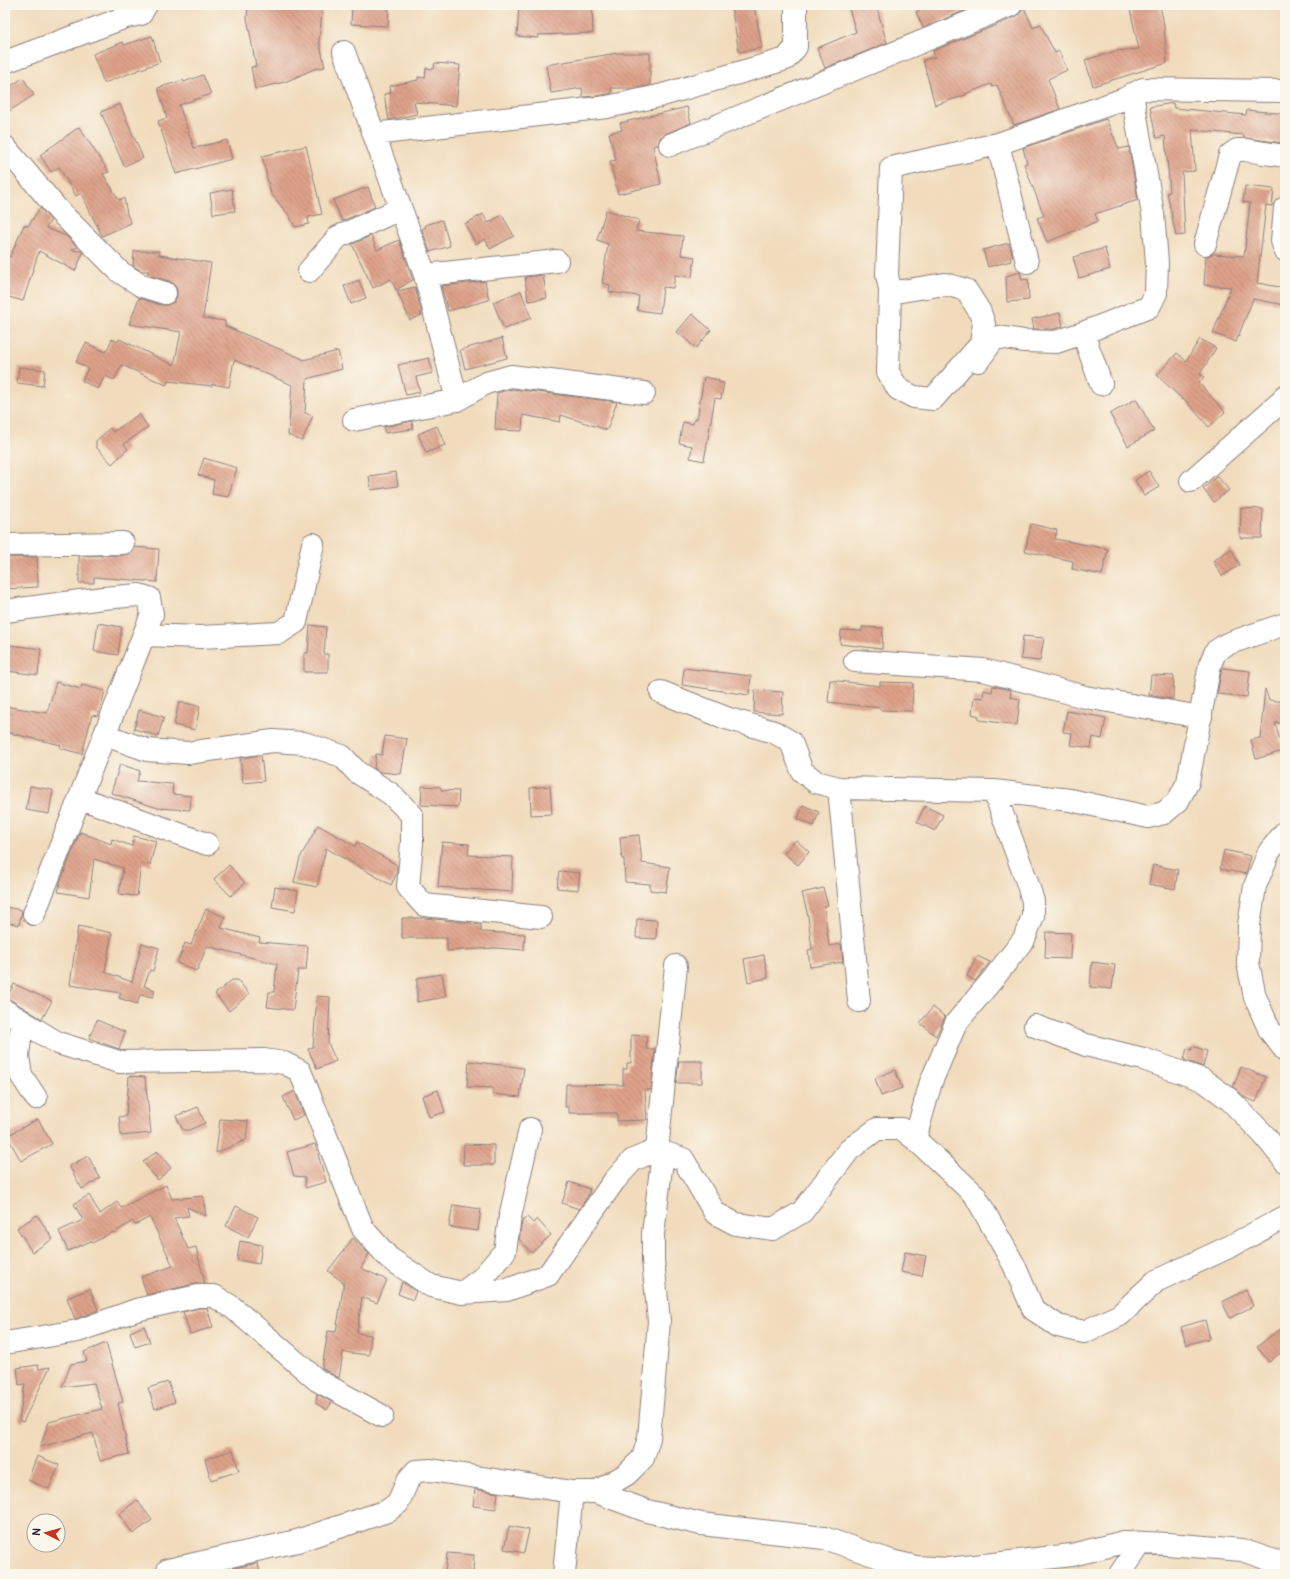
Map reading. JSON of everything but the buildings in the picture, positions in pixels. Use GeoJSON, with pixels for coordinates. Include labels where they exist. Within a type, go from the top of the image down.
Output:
{"type":"FeatureCollection","features":[{"type":"Feature","properties":{"kind":"street"},"geometry":{"type":"LineString","coordinates":[[5,62],[126,17],[141,14],[146,5]]}},
{"type":"Feature","properties":{"kind":"street"},"geometry":{"type":"LineString","coordinates":[[374,134],[607,107],[659,96],[786,59],[796,47],[796,5]]}},
{"type":"Feature","properties":{"kind":"street"},"geometry":{"type":"LineString","coordinates":[[670,145],[1011,5]]}},
{"type":"Feature","properties":{"kind":"street"},"geometry":{"type":"LineString","coordinates":[[344,52],[424,275],[457,400]]}},
{"type":"Feature","properties":{"kind":"street"},"geometry":{"type":"LineString","coordinates":[[890,290],[895,292],[945,284],[966,290],[980,312],[984,324],[980,344],[933,399],[914,397],[898,389],[888,372],[890,290],[887,275],[891,168],[998,144],[1124,99],[1143,89],[1285,91]]}},
{"type":"Feature","properties":{"kind":"street"},"geometry":{"type":"LineString","coordinates":[[952,398],[993,340],[999,337],[1056,342],[1149,307],[1156,293],[1157,262],[1153,214],[1132,94]]}},
{"type":"Feature","properties":{"kind":"street"},"geometry":{"type":"LineString","coordinates":[[998,144],[1027,262]]}},
{"type":"Feature","properties":{"kind":"street"},"geometry":{"type":"LineString","coordinates":[[5,147],[58,210],[120,272],[142,286],[165,293]]}},
{"type":"Feature","properties":{"kind":"street"},"geometry":{"type":"LineString","coordinates":[[1205,244],[1230,155],[1237,150],[1245,150],[1285,156]]}},
{"type":"Feature","properties":{"kind":"street"},"geometry":{"type":"LineString","coordinates":[[1285,208],[1282,241],[1285,250]]}},
{"type":"Feature","properties":{"kind":"street"},"geometry":{"type":"LineString","coordinates":[[309,271],[338,237],[400,209]]}},
{"type":"Feature","properties":{"kind":"street"},"geometry":{"type":"LineString","coordinates":[[424,275],[557,261]]}},
{"type":"Feature","properties":{"kind":"street"},"geometry":{"type":"LineString","coordinates":[[1083,333],[1101,384]]}},
{"type":"Feature","properties":{"kind":"street"},"geometry":{"type":"LineString","coordinates":[[354,420],[457,400],[486,383],[511,376],[644,393]]}},
{"type":"Feature","properties":{"kind":"street"},"geometry":{"type":"LineString","coordinates":[[1191,481],[1283,400],[1285,396]]}},
{"type":"Feature","properties":{"kind":"street"},"geometry":{"type":"LineString","coordinates":[[5,545],[124,543]]}},
{"type":"Feature","properties":{"kind":"street"},"geometry":{"type":"LineString","coordinates":[[144,635],[200,637],[279,633],[296,622],[312,544]]}},
{"type":"Feature","properties":{"kind":"street"},"geometry":{"type":"LineString","coordinates":[[5,611],[103,598],[139,595],[149,598],[152,614],[34,914]]}},
{"type":"Feature","properties":{"kind":"street"},"geometry":{"type":"LineString","coordinates":[[661,692],[726,718],[774,732],[791,742],[802,771],[816,782],[839,788],[994,791],[1070,800],[1148,817],[1164,813],[1178,801],[1188,782],[1202,717],[1210,664],[1216,650],[1227,644],[1285,624]]}},
{"type":"Feature","properties":{"kind":"street"},"geometry":{"type":"LineString","coordinates":[[855,661],[983,670],[1085,697],[1202,717]]}},
{"type":"Feature","properties":{"kind":"street"},"geometry":{"type":"LineString","coordinates":[[104,735],[147,750],[188,753],[273,741],[304,743],[342,756],[357,772],[391,794],[412,815],[412,842],[408,887],[424,906],[542,917]]}},
{"type":"Feature","properties":{"kind":"street"},"geometry":{"type":"LineString","coordinates":[[839,788],[859,1001]]}},
{"type":"Feature","properties":{"kind":"street"},"geometry":{"type":"LineString","coordinates":[[916,1139],[931,1082],[956,1023],[1024,939],[1033,916],[1033,901],[994,791]]}},
{"type":"Feature","properties":{"kind":"street"},"geometry":{"type":"LineString","coordinates":[[80,798],[206,844]]}},
{"type":"Feature","properties":{"kind":"street"},"geometry":{"type":"LineString","coordinates":[[1285,832],[1269,852],[1255,886],[1249,925],[1248,963],[1255,997],[1270,1031],[1285,1050]]}},
{"type":"Feature","properties":{"kind":"street"},"geometry":{"type":"LineString","coordinates":[[596,1492],[627,1474],[643,1458],[649,1438],[659,1321],[653,1260],[653,1234],[676,966]]}},
{"type":"Feature","properties":{"kind":"street"},"geometry":{"type":"LineString","coordinates":[[14,1016],[58,1042],[119,1062],[264,1060],[284,1063],[300,1071],[363,1229],[389,1258],[431,1286],[462,1293],[507,1290],[548,1275],[614,1181],[633,1160],[660,1151],[683,1159],[715,1213],[736,1224],[773,1229],[802,1212],[849,1150],[877,1129],[902,1129],[916,1139],[975,1195],[1014,1265],[1033,1309],[1058,1326],[1084,1332],[1120,1315],[1156,1281],[1231,1246],[1285,1217]]}},
{"type":"Feature","properties":{"kind":"street"},"geometry":{"type":"LineString","coordinates":[[14,1016],[21,1075],[36,1098]]}},
{"type":"Feature","properties":{"kind":"street"},"geometry":{"type":"LineString","coordinates":[[1035,1026],[1086,1045],[1143,1059],[1203,1080],[1229,1099],[1264,1135],[1285,1161]]}},
{"type":"Feature","properties":{"kind":"street"},"geometry":{"type":"LineString","coordinates":[[462,1293],[482,1278],[504,1251],[510,1217],[530,1129]]}},
{"type":"Feature","properties":{"kind":"street"},"geometry":{"type":"LineString","coordinates":[[5,1342],[78,1331],[136,1310],[198,1296],[214,1296],[232,1306],[317,1380],[382,1416]]}},
{"type":"Feature","properties":{"kind":"street"},"geometry":{"type":"LineString","coordinates":[[168,1570],[297,1541],[387,1511],[398,1503],[408,1480],[416,1471],[431,1470],[572,1492],[596,1492],[647,1511],[701,1524],[824,1538],[916,1568],[948,1569],[1072,1555],[1124,1542],[1242,1550],[1285,1565]]}},
{"type":"Feature","properties":{"kind":"street"},"geometry":{"type":"LineString","coordinates":[[564,1574],[572,1492]]}},
{"type":"Feature","properties":{"kind":"street"},"geometry":{"type":"LineString","coordinates":[[1120,1574],[1142,1543]]}}]}
